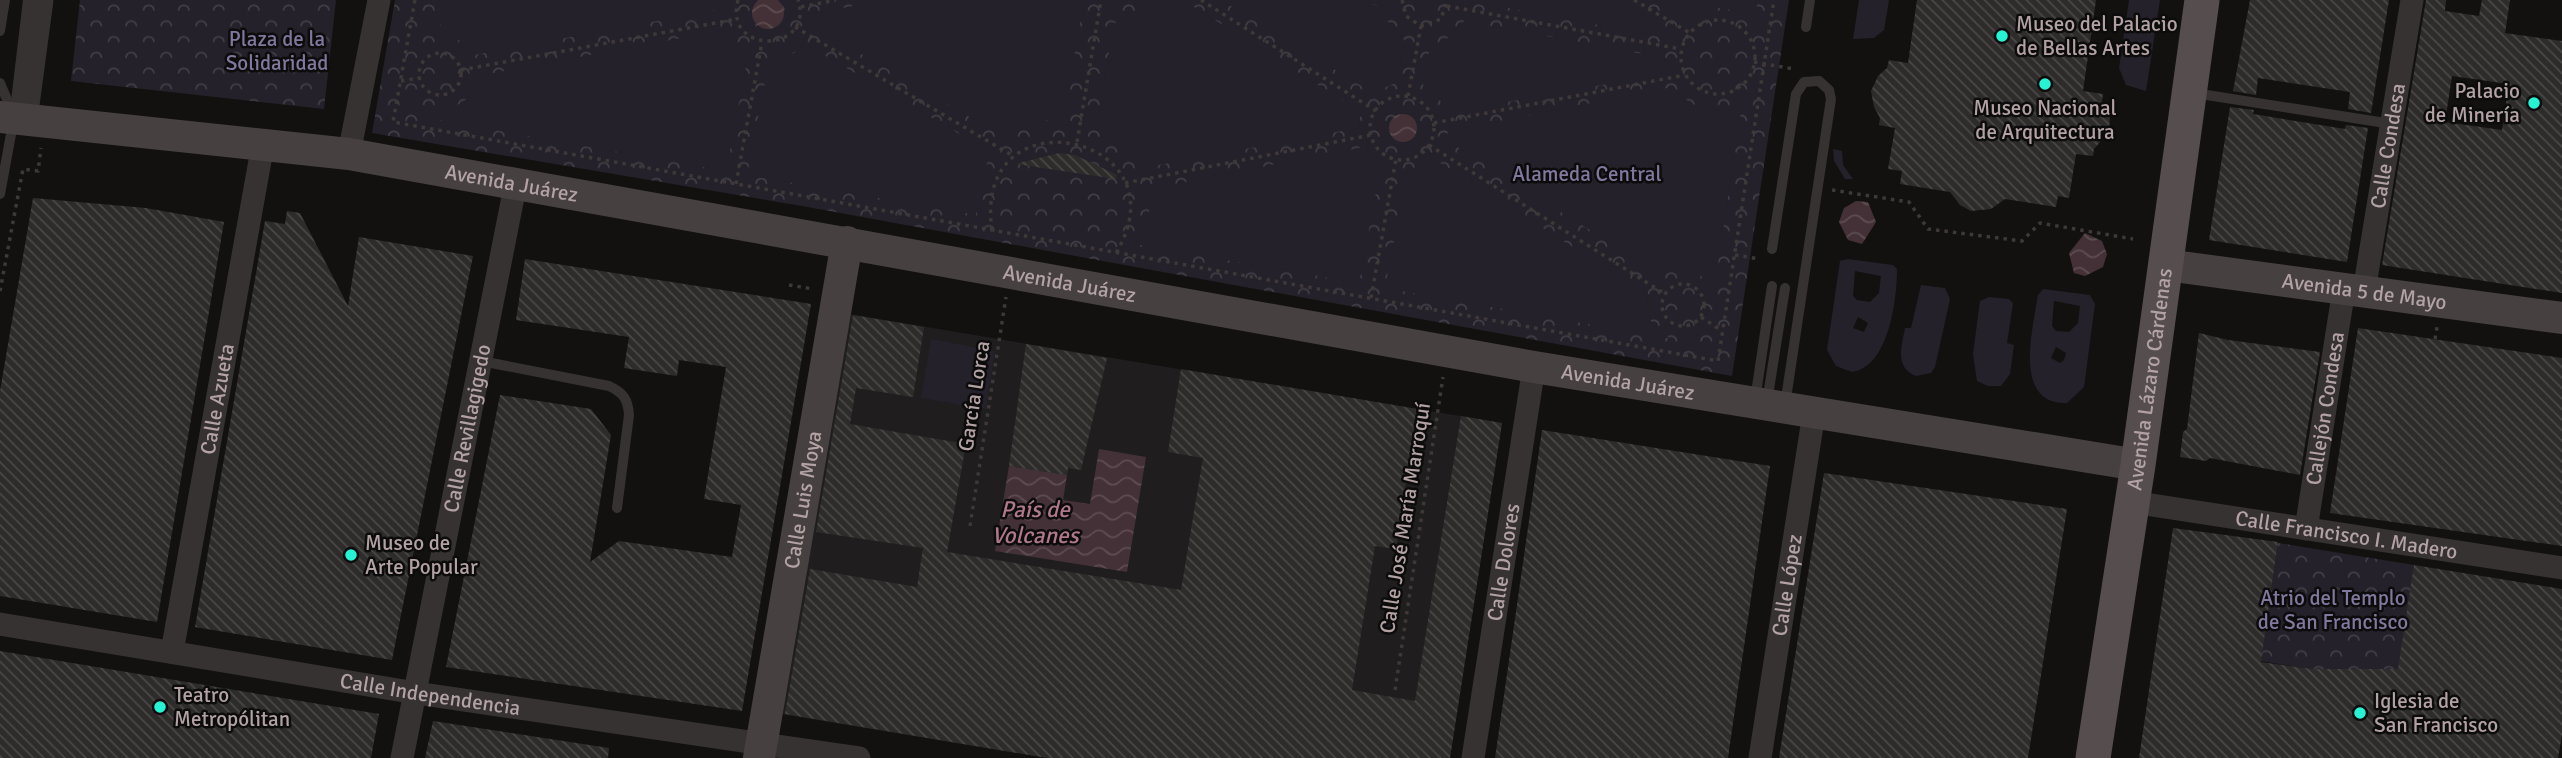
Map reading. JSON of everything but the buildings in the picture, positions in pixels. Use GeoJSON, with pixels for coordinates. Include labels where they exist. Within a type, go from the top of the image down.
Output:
{"type":"FeatureCollection","features":[{"type":"Feature","properties":{"kind":"main road","name":"Avenida Lázaro Cárdenas"},"geometry":{"type":"LineString","coordinates":[[2093,758],[2138,465],[2202,0]]}},
{"type":"Feature","properties":{"kind":"main road","name":"Avenida Juárez"},"geometry":{"type":"LineString","coordinates":[[21,119],[349,154],[1534,367],[2138,465]]}},
{"type":"Feature","properties":{"kind":"main road","name":"Calle Luis Moya"},"geometry":{"type":"LineString","coordinates":[[760,750],[847,242]]}},
{"type":"Feature","properties":{"kind":"main road","name":"Avenida 5 de Mayo"},"geometry":{"type":"LineString","coordinates":[[2166,265],[2562,318]]}},
{"type":"Feature","properties":{"kind":"street"},"geometry":{"type":"LineString","coordinates":[[21,119],[42,0]]}},
{"type":"Feature","properties":{"kind":"street"},"geometry":{"type":"LineString","coordinates":[[349,154],[379,0]]}},
{"type":"Feature","properties":{"kind":"street","name":"Calle Condesa"},"geometry":{"type":"LineString","coordinates":[[2354,290],[2392,124],[2412,0]]}},
{"type":"Feature","properties":{"kind":"street","name":"Calle Azueta"},"geometry":{"type":"LineString","coordinates":[[172,652],[263,144]]}},
{"type":"Feature","properties":{"kind":"street","name":"Calle Revillagigedo"},"geometry":{"type":"LineString","coordinates":[[402,758],[516,182]]}},
{"type":"Feature","properties":{"kind":"street","name":"Callejón Condesa"},"geometry":{"type":"LineString","coordinates":[[2306,528],[2354,290]]}},
{"type":"Feature","properties":{"kind":"street","name":"Calle Dolores"},"geometry":{"type":"LineString","coordinates":[[1474,758],[1534,367]]}},
{"type":"Feature","properties":{"kind":"street","name":"Calle López"},"geometry":{"type":"LineString","coordinates":[[1760,758],[1780,407]]}},
{"type":"Feature","properties":{"kind":"street","name":"Calle Francisco I. Madero"},"geometry":{"type":"LineString","coordinates":[[2132,502],[2562,568]]}},
{"type":"Feature","properties":{"kind":"street","name":"Calle Independencia"},"geometry":{"type":"LineString","coordinates":[[0,624],[760,750],[859,758]]}},
{"type":"Feature","properties":{"kind":"lane"},"geometry":{"type":"LineString","coordinates":[[0,31],[5,0]]}},
{"type":"Feature","properties":{"kind":"lane"},"geometry":{"type":"LineString","coordinates":[[0,194],[21,119],[28,0]]}},
{"type":"Feature","properties":{"kind":"lane"},"geometry":{"type":"LineString","coordinates":[[1806,27],[1810,0]]}},
{"type":"Feature","properties":{"kind":"lane"},"geometry":{"type":"LineString","coordinates":[[1772,249],[1796,94],[1801,85],[1814,80],[1827,87],[1831,99],[1780,407]]}},
{"type":"Feature","properties":{"kind":"lane"},"geometry":{"type":"LineString","coordinates":[[0,83],[21,119]]}},
{"type":"Feature","properties":{"kind":"lane"},"geometry":{"type":"LineString","coordinates":[[2189,93],[2392,124]]}},
{"type":"Feature","properties":{"kind":"lane"},"geometry":{"type":"LineString","coordinates":[[1772,286],[1780,407]]}},
{"type":"Feature","properties":{"kind":"lane"},"geometry":{"type":"LineString","coordinates":[[1780,407],[1784,288]]}},
{"type":"Feature","properties":{"kind":"lane"},"geometry":{"type":"LineString","coordinates":[[481,361],[610,386],[621,392],[628,402],[629,415],[617,508]]}},
{"type":"Feature","properties":{"kind":"path"},"geometry":{"type":"LineString","coordinates":[[415,0],[393,122],[1718,361],[1774,0]]}},
{"type":"Feature","properties":{"kind":"path"},"geometry":{"type":"LineString","coordinates":[[738,0],[737,19],[744,31],[762,42],[781,40],[795,27],[800,7],[798,0]]}},
{"type":"Feature","properties":{"kind":"path"},"geometry":{"type":"LineString","coordinates":[[800,7],[836,0]]}},
{"type":"Feature","properties":{"kind":"path"},"geometry":{"type":"LineString","coordinates":[[1077,142],[1101,0]]}},
{"type":"Feature","properties":{"kind":"path"},"geometry":{"type":"LineString","coordinates":[[1201,0],[1376,111]]}},
{"type":"Feature","properties":{"kind":"path"},"geometry":{"type":"LineString","coordinates":[[1402,0],[1406,16],[1421,26],[1435,23],[1447,6],[1447,0]]}},
{"type":"Feature","properties":{"kind":"path"},"geometry":{"type":"LineString","coordinates":[[1634,0],[1690,33]]}},
{"type":"Feature","properties":{"kind":"path"},"geometry":{"type":"LineString","coordinates":[[1447,6],[1681,49]]}},
{"type":"Feature","properties":{"kind":"path"},"geometry":{"type":"LineString","coordinates":[[461,70],[737,19]]}},
{"type":"Feature","properties":{"kind":"path"},"geometry":{"type":"LineString","coordinates":[[1718,20],[1738,26],[1751,42],[1755,62],[1745,83],[1724,94],[1701,91],[1685,75],[1681,49],[1690,33],[1698,26],[1718,20]]}},
{"type":"Feature","properties":{"kind":"path"},"geometry":{"type":"LineString","coordinates":[[1408,97],[1421,26]]}},
{"type":"Feature","properties":{"kind":"path"},"geometry":{"type":"LineString","coordinates":[[795,27],[1014,157]]}},
{"type":"Feature","properties":{"kind":"path"},"geometry":{"type":"LineString","coordinates":[[736,184],[762,42]]}},
{"type":"Feature","properties":{"kind":"path"},"geometry":{"type":"LineString","coordinates":[[436,53],[454,57],[461,70],[460,84],[446,94],[430,92],[419,78],[422,63],[436,53]]}},
{"type":"Feature","properties":{"kind":"path"},"geometry":{"type":"LineString","coordinates":[[1755,62],[1799,70]]}},
{"type":"Feature","properties":{"kind":"path"},"geometry":{"type":"LineString","coordinates":[[1434,124],[1685,75]]}},
{"type":"Feature","properties":{"kind":"path"},"geometry":{"type":"LineString","coordinates":[[401,81],[419,78]]}},
{"type":"Feature","properties":{"kind":"path"},"geometry":{"type":"LineString","coordinates":[[1408,97],[1425,106],[1434,124],[1429,145],[1413,158],[1396,159],[1378,149],[1370,126],[1376,111],[1387,100],[1408,97]]}},
{"type":"Feature","properties":{"kind":"path"},"geometry":{"type":"LineString","coordinates":[[0,291],[23,169],[38,171],[21,119]]}},
{"type":"Feature","properties":{"kind":"path"},"geometry":{"type":"LineString","coordinates":[[1125,183],[1371,135]]}},
{"type":"Feature","properties":{"kind":"path"},"geometry":{"type":"LineString","coordinates":[[992,230],[992,195],[1000,174],[1014,157],[1039,143],[1055,140],[1077,142],[1106,157],[1125,183],[1129,196],[1129,223],[1116,253]]}},
{"type":"Feature","properties":{"kind":"path"},"geometry":{"type":"LineString","coordinates":[[1429,145],[1665,294]]}},
{"type":"Feature","properties":{"kind":"path"},"geometry":{"type":"LineString","coordinates":[[1370,299],[1396,159]]}},
{"type":"Feature","properties":{"kind":"path"},"geometry":{"type":"LineString","coordinates":[[1818,188],[1909,201],[1928,229],[2022,241],[2040,223],[2133,239]]}},
{"type":"Feature","properties":{"kind":"path","name":"García Lorca"},"geometry":{"type":"LineString","coordinates":[[970,526],[1010,271]]}},
{"type":"Feature","properties":{"kind":"path"},"geometry":{"type":"LineString","coordinates":[[1692,285],[1704,299],[1701,317],[1687,326],[1671,323],[1662,310],[1665,294],[1674,286],[1692,285]]}},
{"type":"Feature","properties":{"kind":"path"},"geometry":{"type":"LineString","coordinates":[[1701,317],[1723,331]]}},
{"type":"Feature","properties":{"kind":"path","name":"Calle José María Marroquí"},"geometry":{"type":"LineString","coordinates":[[1395,690],[1447,350]]}},
{"type":"Feature","properties":{"kind":"shaded area"},"geometry":{"type":"Polygon","coordinates":[[[849,314],[1502,423],[1450,758],[1047,758],[781,714],[849,314]]]}},
{"type":"Feature","properties":{"kind":"green space","name":"Plaza de la Solidaridad"},"geometry":{"type":"Polygon","coordinates":[[[80,0],[336,0],[324,109],[71,81],[80,0]]]}},
{"type":"Feature","properties":{"kind":"green space","name":"Alameda Central"},"geometry":{"type":"Polygon","coordinates":[[[395,0],[1789,0],[1732,376],[802,206],[372,133],[395,0]]]}},
{"type":"Feature","properties":{"kind":"green space"},"geometry":{"type":"Polygon","coordinates":[[[445,0],[724,0],[721,9],[473,55],[459,40],[439,34],[445,0]]]}},
{"type":"Feature","properties":{"kind":"green space"},"geometry":{"type":"Polygon","coordinates":[[[886,0],[1055,0],[1081,18],[1063,117],[1032,123],[1006,138],[815,27],[816,13],[886,0]]]}},
{"type":"Feature","properties":{"kind":"green space"},"geometry":{"type":"Polygon","coordinates":[[[1163,0],[1183,0],[1361,112],[1358,128],[1142,168],[1131,150],[1097,122],[1114,23],[1136,19],[1163,0]]]}},
{"type":"Feature","properties":{"kind":"green space"},"geometry":{"type":"Polygon","coordinates":[[[1221,0],[1348,0],[1385,7],[1388,22],[1405,41],[1397,82],[1373,93],[1221,0]]]}},
{"type":"Feature","properties":{"kind":"green space"},"geometry":{"type":"Polygon","coordinates":[[[1467,0],[1619,0],[1673,32],[1668,38],[1467,0]]]}},
{"type":"Feature","properties":{"kind":"green space"},"geometry":{"type":"Polygon","coordinates":[[[1654,0],[1758,0],[1754,22],[1737,12],[1720,8],[1702,10],[1684,18],[1654,0]]]}},
{"type":"Feature","properties":{"kind":"green space"},"geometry":{"type":"Polygon","coordinates":[[[1859,0],[1889,0],[1884,30],[1874,38],[1853,39],[1859,0]]]}},
{"type":"Feature","properties":{"kind":"green space"},"geometry":{"type":"Polygon","coordinates":[[[2129,0],[2160,0],[2146,91],[2126,85],[2119,68],[2129,0]]]}},
{"type":"Feature","properties":{"kind":"green space"},"geometry":{"type":"Polygon","coordinates":[[[1464,21],[1664,58],[1667,73],[1446,113],[1439,98],[1423,86],[1430,47],[1456,34],[1464,21]]]}},
{"type":"Feature","properties":{"kind":"green space"},"geometry":{"type":"Polygon","coordinates":[[[725,30],[731,42],[748,56],[726,171],[433,119],[465,101],[474,88],[477,76],[725,30]]]}},
{"type":"Feature","properties":{"kind":"green space"},"geometry":{"type":"Polygon","coordinates":[[[805,44],[992,153],[979,183],[976,215],[747,175],[769,61],[794,53],[805,44]]]}},
{"type":"Feature","properties":{"kind":"green space"},"geometry":{"type":"Polygon","coordinates":[[[1673,87],[1688,101],[1704,109],[1722,110],[1742,105],[1714,289],[1703,277],[1691,271],[1677,270],[1662,275],[1446,140],[1448,131],[1673,87]]]}},
{"type":"Feature","properties":{"kind":"green space"},"geometry":{"type":"Polygon","coordinates":[[[1364,147],[1381,165],[1359,283],[1140,245],[1149,217],[1149,189],[1364,147]]]}},
{"type":"Feature","properties":{"kind":"green space"},"geometry":{"type":"Polygon","coordinates":[[[1833,149],[1842,151],[1843,165],[1853,179],[1845,179],[1834,161],[1833,149]]]}},
{"type":"Feature","properties":{"kind":"green space"},"geometry":{"type":"Polygon","coordinates":[[[1434,159],[1648,295],[1651,322],[1659,332],[1672,339],[1385,288],[1407,171],[1434,159]]]}},
{"type":"Feature","properties":{"kind":"green space"},"geometry":{"type":"Polygon","coordinates":[[[1848,259],[1893,265],[1897,269],[1893,313],[1882,345],[1875,358],[1865,367],[1852,372],[1836,366],[1827,350],[1840,261],[1848,259]],[[1855,271],[1853,296],[1857,300],[1870,302],[1879,293],[1881,276],[1855,271]],[[1858,317],[1853,328],[1864,332],[1868,323],[1858,317]]]}},
{"type":"Feature","properties":{"kind":"green space"},"geometry":{"type":"Polygon","coordinates":[[[1921,285],[1945,288],[1950,299],[1935,367],[1931,373],[1916,376],[1909,372],[1902,362],[1901,349],[1905,328],[1911,328],[1921,285]]]}},
{"type":"Feature","properties":{"kind":"green space"},"geometry":{"type":"Polygon","coordinates":[[[2043,289],[2090,295],[2095,304],[2084,387],[2067,403],[2050,400],[2039,392],[2032,378],[2030,344],[2038,295],[2043,289]],[[2054,301],[2052,326],[2056,331],[2069,332],[2078,323],[2080,306],[2054,301]],[[2056,347],[2051,358],[2060,363],[2066,353],[2056,347]]]}},
{"type":"Feature","properties":{"kind":"green space"},"geometry":{"type":"Polygon","coordinates":[[[1989,297],[2009,299],[2013,303],[2007,343],[2014,345],[2010,374],[2001,386],[1988,386],[1977,381],[1973,354],[1980,301],[1989,297]]]}},
{"type":"Feature","properties":{"kind":"green space"},"geometry":{"type":"Polygon","coordinates":[[[931,339],[995,351],[986,409],[921,398],[931,339]]]}},
{"type":"Feature","properties":{"kind":"green space","name":"Atrio del Templo de San Francisco"},"geometry":{"type":"Polygon","coordinates":[[[2278,543],[2414,565],[2409,669],[2310,669],[2261,661],[2278,543]]]}},
{"type":"Feature","properties":{"kind":"water"},"geometry":{"type":"Polygon","coordinates":[[[768,-3],[779,2],[784,13],[779,24],[768,29],[757,24],[752,13],[757,2],[768,-3]]]}},
{"type":"Feature","properties":{"kind":"water"},"geometry":{"type":"Polygon","coordinates":[[[1403,114],[1413,118],[1417,128],[1413,138],[1403,142],[1393,138],[1389,128],[1393,118],[1403,114]]]}},
{"type":"Feature","properties":{"kind":"water"},"geometry":{"type":"Polygon","coordinates":[[[1856,201],[1868,202],[1876,222],[1862,244],[1848,240],[1839,222],[1844,208],[1856,201]]]}},
{"type":"Feature","properties":{"kind":"water"},"geometry":{"type":"Polygon","coordinates":[[[2085,233],[2102,241],[2107,254],[2103,267],[2085,276],[2074,273],[2069,253],[2085,233]]]}},
{"type":"Feature","properties":{"kind":"water","name":"País de Volcanes"},"geometry":{"type":"Polygon","coordinates":[[[1099,449],[1146,457],[1127,572],[995,551],[1009,466],[1067,475],[1063,500],[1090,504],[1099,449]]]}},
{"type":"Feature","properties":{"kind":"place","name":"Museo del Palacio de Bellas Artes"},"geometry":{"type":"Point","coordinates":[2002,36]}},
{"type":"Feature","properties":{"kind":"place","name":"Museo Nacional de Arquitectura"},"geometry":{"type":"Point","coordinates":[2045,84]}},
{"type":"Feature","properties":{"kind":"place","name":"Palacio de Minería"},"geometry":{"type":"Point","coordinates":[2534,103]}},
{"type":"Feature","properties":{"kind":"place","name":"Museo de Arte Popular"},"geometry":{"type":"Point","coordinates":[351,555]}},
{"type":"Feature","properties":{"kind":"place","name":"Teatro Metropólitan"},"geometry":{"type":"Point","coordinates":[160,707]}},
{"type":"Feature","properties":{"kind":"place","name":"Iglesia de San Francisco"},"geometry":{"type":"Point","coordinates":[2360,713]}}]}
